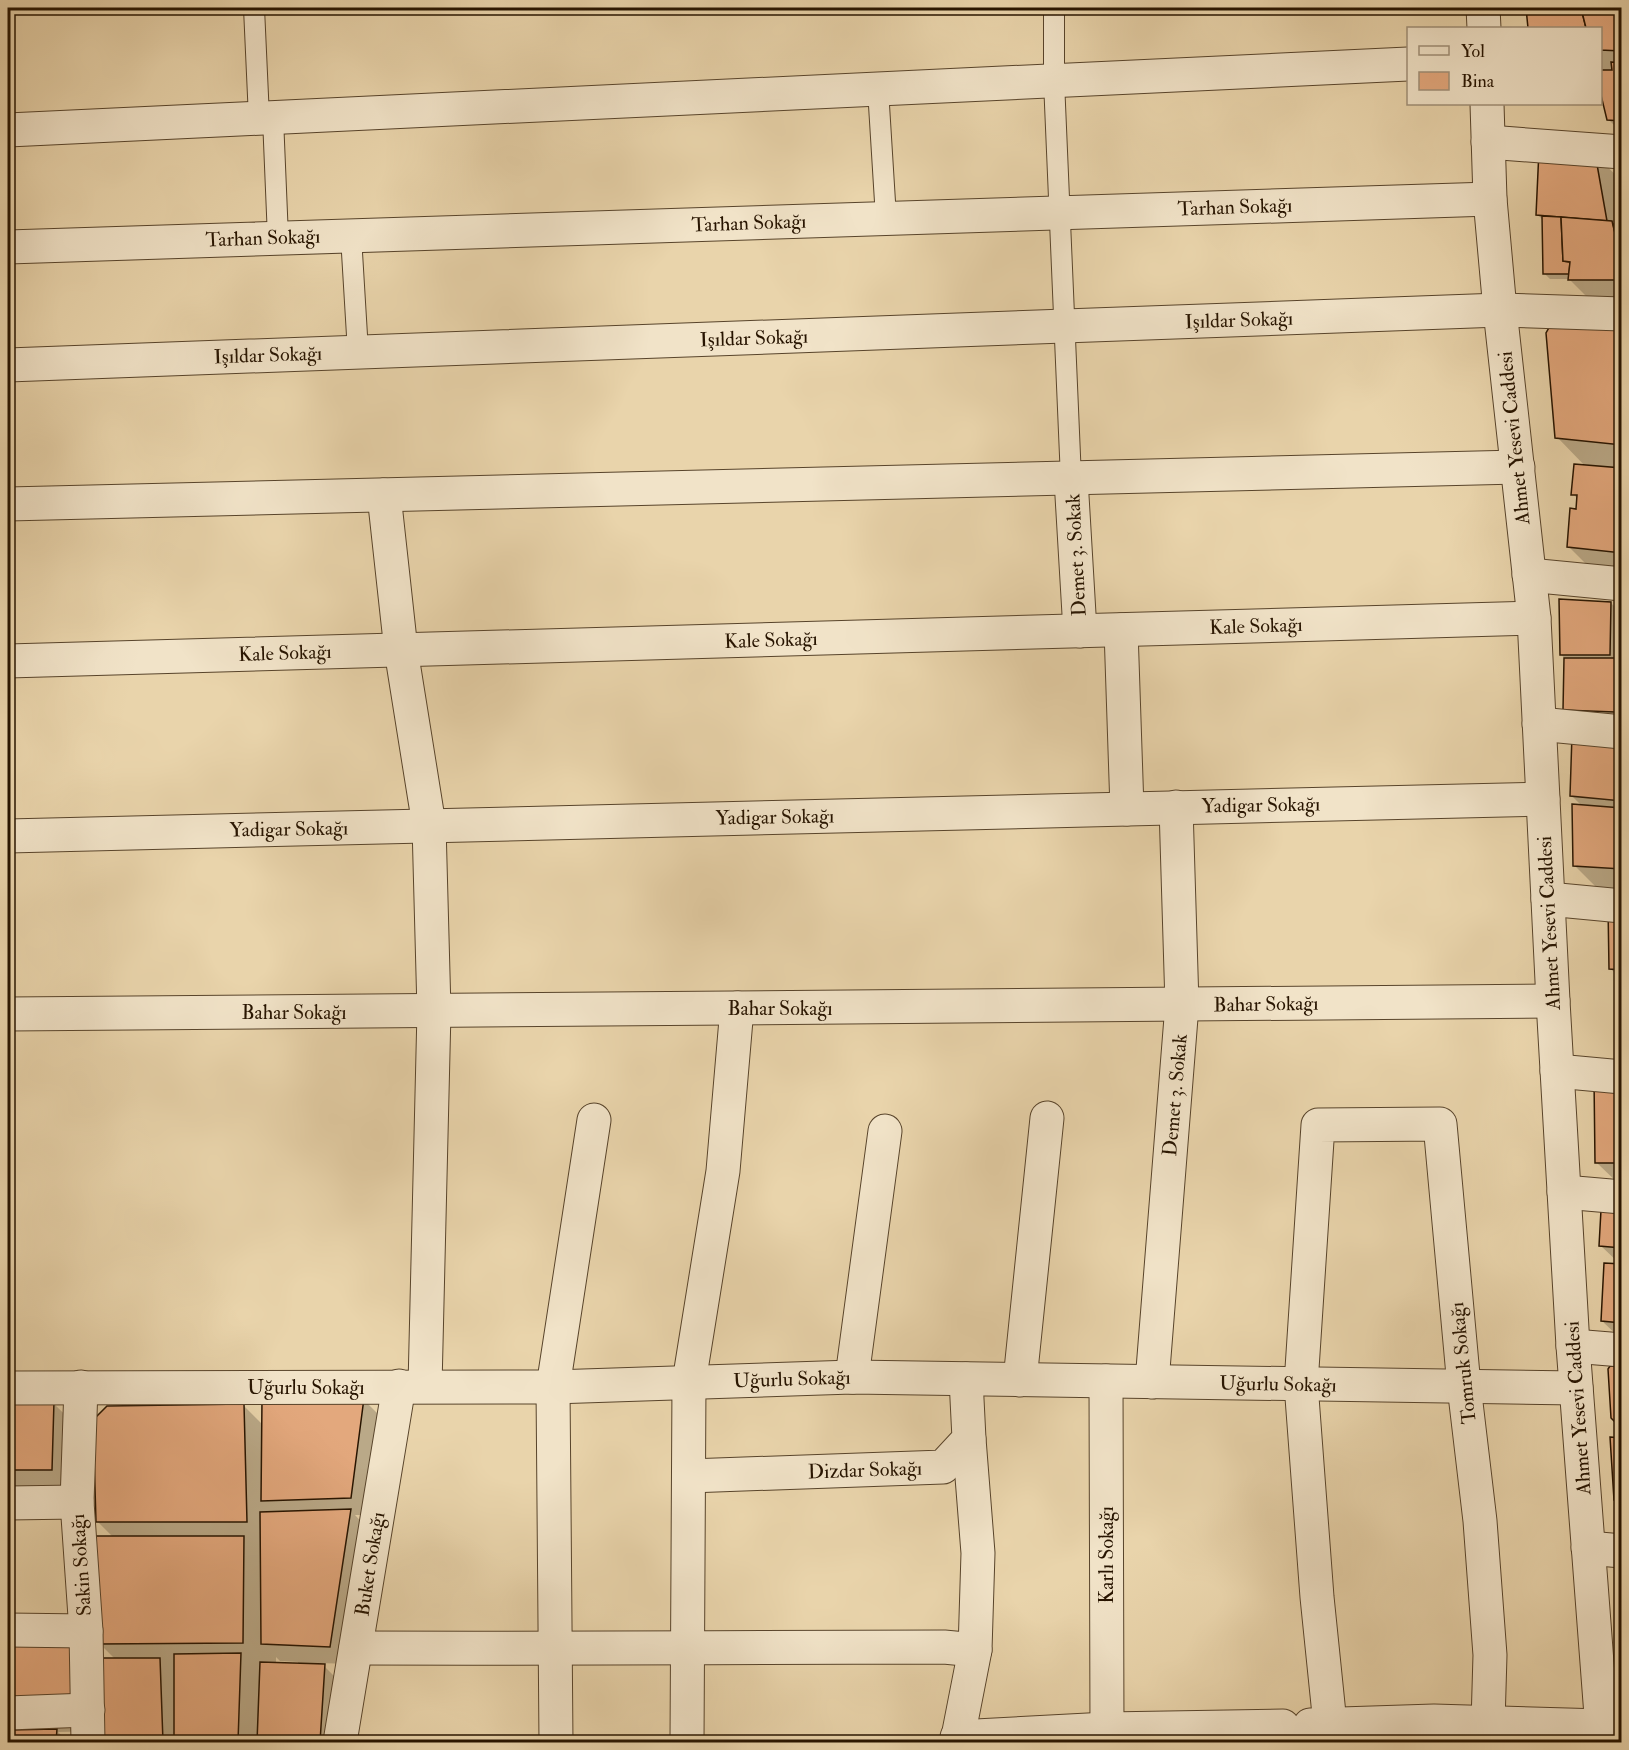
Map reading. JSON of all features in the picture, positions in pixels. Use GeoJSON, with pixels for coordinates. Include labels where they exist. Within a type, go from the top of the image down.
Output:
{"type":"FeatureCollection","features":[{"type":"Feature","properties":{"kind":"street"},"geometry":{"type":"LineString","coordinates":[[1483,8],[1484,27]]}},
{"type":"Feature","properties":{"kind":"street"},"geometry":{"type":"LineString","coordinates":[[8,130],[1407,64]]}},
{"type":"Feature","properties":{"kind":"street","name":"Ahmet Yesevi Caddesi"},"geometry":{"type":"LineString","coordinates":[[1487,105],[1490,199],[1533,618],[1573,1346],[1602,1734]]}},
{"type":"Feature","properties":{"kind":"street"},"geometry":{"type":"LineString","coordinates":[[1488,142],[1622,152]]}},
{"type":"Feature","properties":{"kind":"street","name":"Tarhan Sokağı"},"geometry":{"type":"LineString","coordinates":[[8,247],[1490,199]]}},
{"type":"Feature","properties":{"kind":"street","name":"Işıldar Sokağı"},"geometry":{"type":"LineString","coordinates":[[8,365],[1500,310],[1622,314]]}},
{"type":"Feature","properties":{"kind":"street"},"geometry":{"type":"LineString","coordinates":[[8,504],[1518,467]]}},
{"type":"Feature","properties":{"kind":"street","name":"Demet 3. Sokak"},"geometry":{"type":"LineString","coordinates":[[1071,478],[1080,631]]}},
{"type":"Feature","properties":{"kind":"street","name":"Buket Sokağı"},"geometry":{"type":"LineString","coordinates":[[340,1743],[356,1648],[412,1386],[434,1011],[429,825],[401,650],[384,495]]}},
{"type":"Feature","properties":{"kind":"street"},"geometry":{"type":"LineString","coordinates":[[1529,575],[1622,584]]}},
{"type":"Feature","properties":{"kind":"street","name":"Kale Sokağı"},"geometry":{"type":"LineString","coordinates":[[8,661],[1533,618]]}},
{"type":"Feature","properties":{"kind":"street"},"geometry":{"type":"LineString","coordinates":[[1121,630],[1127,809]]}},
{"type":"Feature","properties":{"kind":"street"},"geometry":{"type":"LineString","coordinates":[[1539,724],[1622,732]]}},
{"type":"Feature","properties":{"kind":"street","name":"Yadigar Sokağı"},"geometry":{"type":"LineString","coordinates":[[8,836],[1543,799]]}},
{"type":"Feature","properties":{"kind":"street","name":"Demet 3. Sokak"},"geometry":{"type":"LineString","coordinates":[[1152,1382],[1182,1005],[1176,807]]}},
{"type":"Feature","properties":{"kind":"street"},"geometry":{"type":"LineString","coordinates":[[1548,899],[1622,906]]}},
{"type":"Feature","properties":{"kind":"street","name":"Bahar Sokağı"},"geometry":{"type":"LineString","coordinates":[[8,1014],[1553,1001]]}},
{"type":"Feature","properties":{"kind":"street"},"geometry":{"type":"LineString","coordinates":[[687,1743],[689,1382],[723,1171],[737,1008]]}},
{"type":"Feature","properties":{"kind":"street"},"geometry":{"type":"LineString","coordinates":[[1557,1071],[1622,1077]]}},
{"type":"Feature","properties":{"kind":"street"},"geometry":{"type":"LineString","coordinates":[[1020,1380],[1047,1118]]}},
{"type":"Feature","properties":{"kind":"street"},"geometry":{"type":"LineString","coordinates":[[555,1743],[554,1387],[594,1120]]}},
{"type":"Feature","properties":{"kind":"street","name":"Tomruk Sokağı"},"geometry":{"type":"LineString","coordinates":[[1301,1384],[1318,1125],[1440,1124],[1464,1386],[1480,1521],[1490,1655],[1488,1723]]}},
{"type":"Feature","properties":{"kind":"street"},"geometry":{"type":"LineString","coordinates":[[852,1377],[885,1131]]}},
{"type":"Feature","properties":{"kind":"street"},"geometry":{"type":"LineString","coordinates":[[1564,1192],[1622,1197]]}},
{"type":"Feature","properties":{"kind":"street"},"geometry":{"type":"LineString","coordinates":[[1573,1346],[1622,1350]]}},
{"type":"Feature","properties":{"kind":"street","name":"Uğurlu Sokağı"},"geometry":{"type":"LineString","coordinates":[[8,1388],[554,1387],[852,1377],[1576,1388]]}},
{"type":"Feature","properties":{"kind":"street"},"geometry":{"type":"LineString","coordinates":[[966,1378],[978,1553],[975,1650],[957,1740],[1107,1729],[1282,1734],[1330,1724],[1433,1732],[1488,1723],[1602,1734]]}},
{"type":"Feature","properties":{"kind":"street","name":"Karlı Sokağı"},"geometry":{"type":"LineString","coordinates":[[1106,1381],[1107,1729]]}},
{"type":"Feature","properties":{"kind":"street"},"geometry":{"type":"LineString","coordinates":[[1301,1384],[1317,1597],[1330,1724]]}},
{"type":"Feature","properties":{"kind":"street","name":"Sakin Sokağı"},"geometry":{"type":"LineString","coordinates":[[81,1388],[77,1502],[86,1630],[88,1743]]}},
{"type":"Feature","properties":{"kind":"street","name":"Dizdar Sokağı"},"geometry":{"type":"LineString","coordinates":[[689,1476],[943,1467],[969,1439]]}},
{"type":"Feature","properties":{"kind":"street"},"geometry":{"type":"LineString","coordinates":[[8,1503],[77,1502]]}},
{"type":"Feature","properties":{"kind":"street"},"geometry":{"type":"LineString","coordinates":[[1588,1548],[1622,1551]]}},
{"type":"Feature","properties":{"kind":"street"},"geometry":{"type":"LineString","coordinates":[[8,1630],[86,1630]]}},
{"type":"Feature","properties":{"kind":"street"},"geometry":{"type":"LineString","coordinates":[[356,1648],[944,1647],[975,1650]]}},
{"type":"Feature","properties":{"kind":"street"},"geometry":{"type":"LineString","coordinates":[[8,1713],[88,1710]]}},
{"type":"Feature","properties":{"kind":"lane"},"geometry":{"type":"LineString","coordinates":[[254,8],[278,238]]}},
{"type":"Feature","properties":{"kind":"lane"},"geometry":{"type":"LineString","coordinates":[[1054,8],[1054,81],[1071,478]]}},
{"type":"Feature","properties":{"kind":"lane"},"geometry":{"type":"LineString","coordinates":[[878,89],[886,218]]}},
{"type":"Feature","properties":{"kind":"lane"},"geometry":{"type":"LineString","coordinates":[[351,236],[358,352]]}},
{"type":"Feature","properties":{"kind":"building"},"geometry":{"type":"Polygon","coordinates":[[[1526,8],[1581,8],[1586,27],[1528,27],[1526,8]]]}},
{"type":"Feature","properties":{"kind":"building"},"geometry":{"type":"Polygon","coordinates":[[[1581,8],[1622,8],[1622,51],[1602,50],[1602,27],[1586,27],[1581,8]]]}},
{"type":"Feature","properties":{"kind":"building"},"geometry":{"type":"Polygon","coordinates":[[[1611,62],[1622,63],[1622,121],[1607,120],[1602,99],[1602,70],[1612,70],[1611,62]]]}},
{"type":"Feature","properties":{"kind":"building"},"geometry":{"type":"Polygon","coordinates":[[[1539,150],[1595,153],[1607,221],[1536,215],[1539,150]]]}},
{"type":"Feature","properties":{"kind":"building"},"geometry":{"type":"Polygon","coordinates":[[[1618,157],[1622,157],[1622,214],[1619,214],[1618,157]]]}},
{"type":"Feature","properties":{"kind":"building"},"geometry":{"type":"Polygon","coordinates":[[[1542,216],[1561,217],[1563,261],[1570,262],[1569,274],[1543,274],[1542,216]]]}},
{"type":"Feature","properties":{"kind":"building"},"geometry":{"type":"Polygon","coordinates":[[[1561,217],[1612,221],[1622,263],[1622,280],[1568,280],[1570,262],[1563,261],[1561,217]]]}},
{"type":"Feature","properties":{"kind":"building"},"geometry":{"type":"Polygon","coordinates":[[[1613,224],[1622,224],[1622,263],[1613,224]]]}},
{"type":"Feature","properties":{"kind":"building"},"geometry":{"type":"Polygon","coordinates":[[[1554,319],[1622,325],[1622,445],[1555,438],[1546,333],[1554,319]]]}},
{"type":"Feature","properties":{"kind":"building"},"geometry":{"type":"Polygon","coordinates":[[[1574,464],[1622,468],[1622,553],[1567,547],[1570,508],[1576,509],[1577,495],[1571,495],[1574,464]]]}},
{"type":"Feature","properties":{"kind":"building"},"geometry":{"type":"Polygon","coordinates":[[[1559,599],[1611,602],[1610,655],[1560,655],[1559,599]]]}},
{"type":"Feature","properties":{"kind":"building"},"geometry":{"type":"Polygon","coordinates":[[[1564,658],[1617,658],[1615,712],[1563,710],[1564,658]]]}},
{"type":"Feature","properties":{"kind":"building"},"geometry":{"type":"Polygon","coordinates":[[[1617,673],[1622,673],[1622,713],[1615,712],[1617,673]]]}},
{"type":"Feature","properties":{"kind":"building"},"geometry":{"type":"Polygon","coordinates":[[[1572,735],[1622,741],[1622,801],[1570,796],[1572,735]]]}},
{"type":"Feature","properties":{"kind":"building"},"geometry":{"type":"Polygon","coordinates":[[[1572,804],[1622,808],[1622,869],[1573,866],[1572,804]]]}},
{"type":"Feature","properties":{"kind":"building"},"geometry":{"type":"Polygon","coordinates":[[[1608,906],[1622,908],[1622,970],[1609,969],[1608,906]]]}},
{"type":"Feature","properties":{"kind":"building"},"geometry":{"type":"Polygon","coordinates":[[[1594,1079],[1622,1081],[1622,1163],[1595,1163],[1594,1079]]]}},
{"type":"Feature","properties":{"kind":"building"},"geometry":{"type":"Polygon","coordinates":[[[1602,1192],[1622,1194],[1622,1248],[1599,1246],[1602,1192]]]}},
{"type":"Feature","properties":{"kind":"building"},"geometry":{"type":"Polygon","coordinates":[[[1604,1263],[1622,1264],[1622,1323],[1601,1321],[1604,1263]]]}},
{"type":"Feature","properties":{"kind":"building"},"geometry":{"type":"Polygon","coordinates":[[[1610,1366],[1622,1367],[1622,1421],[1614,1421],[1611,1418],[1608,1369],[1610,1366]]]}},
{"type":"Feature","properties":{"kind":"building"},"geometry":{"type":"Polygon","coordinates":[[[364,1398],[351,1498],[261,1501],[262,1399],[364,1398]]]}},
{"type":"Feature","properties":{"kind":"building"},"geometry":{"type":"Polygon","coordinates":[[[8,1401],[54,1401],[52,1470],[8,1470],[8,1401]]]}},
{"type":"Feature","properties":{"kind":"building"},"geometry":{"type":"Polygon","coordinates":[[[244,1404],[247,1522],[96,1522],[93,1420],[107,1406],[244,1404]]]}},
{"type":"Feature","properties":{"kind":"building"},"geometry":{"type":"Polygon","coordinates":[[[1610,1437],[1622,1438],[1622,1500],[1614,1500],[1610,1437]]]}},
{"type":"Feature","properties":{"kind":"building"},"geometry":{"type":"Polygon","coordinates":[[[351,1509],[330,1647],[261,1644],[260,1512],[351,1509]]]}},
{"type":"Feature","properties":{"kind":"building"},"geometry":{"type":"Polygon","coordinates":[[[95,1536],[244,1536],[243,1643],[99,1644],[95,1536]]]}},
{"type":"Feature","properties":{"kind":"building"},"geometry":{"type":"Polygon","coordinates":[[[8,1646],[72,1646],[76,1698],[8,1700],[8,1646]]]}},
{"type":"Feature","properties":{"kind":"building"},"geometry":{"type":"Polygon","coordinates":[[[241,1653],[238,1742],[174,1742],[174,1654],[241,1653]]]}},
{"type":"Feature","properties":{"kind":"building"},"geometry":{"type":"Polygon","coordinates":[[[97,1658],[160,1658],[163,1742],[99,1742],[97,1658]]]}},
{"type":"Feature","properties":{"kind":"building"},"geometry":{"type":"Polygon","coordinates":[[[260,1662],[325,1664],[320,1742],[257,1742],[260,1662]]]}},
{"type":"Feature","properties":{"kind":"building"},"geometry":{"type":"Polygon","coordinates":[[[57,1729],[56,1742],[8,1742],[8,1730],[57,1729]]]}}]}
